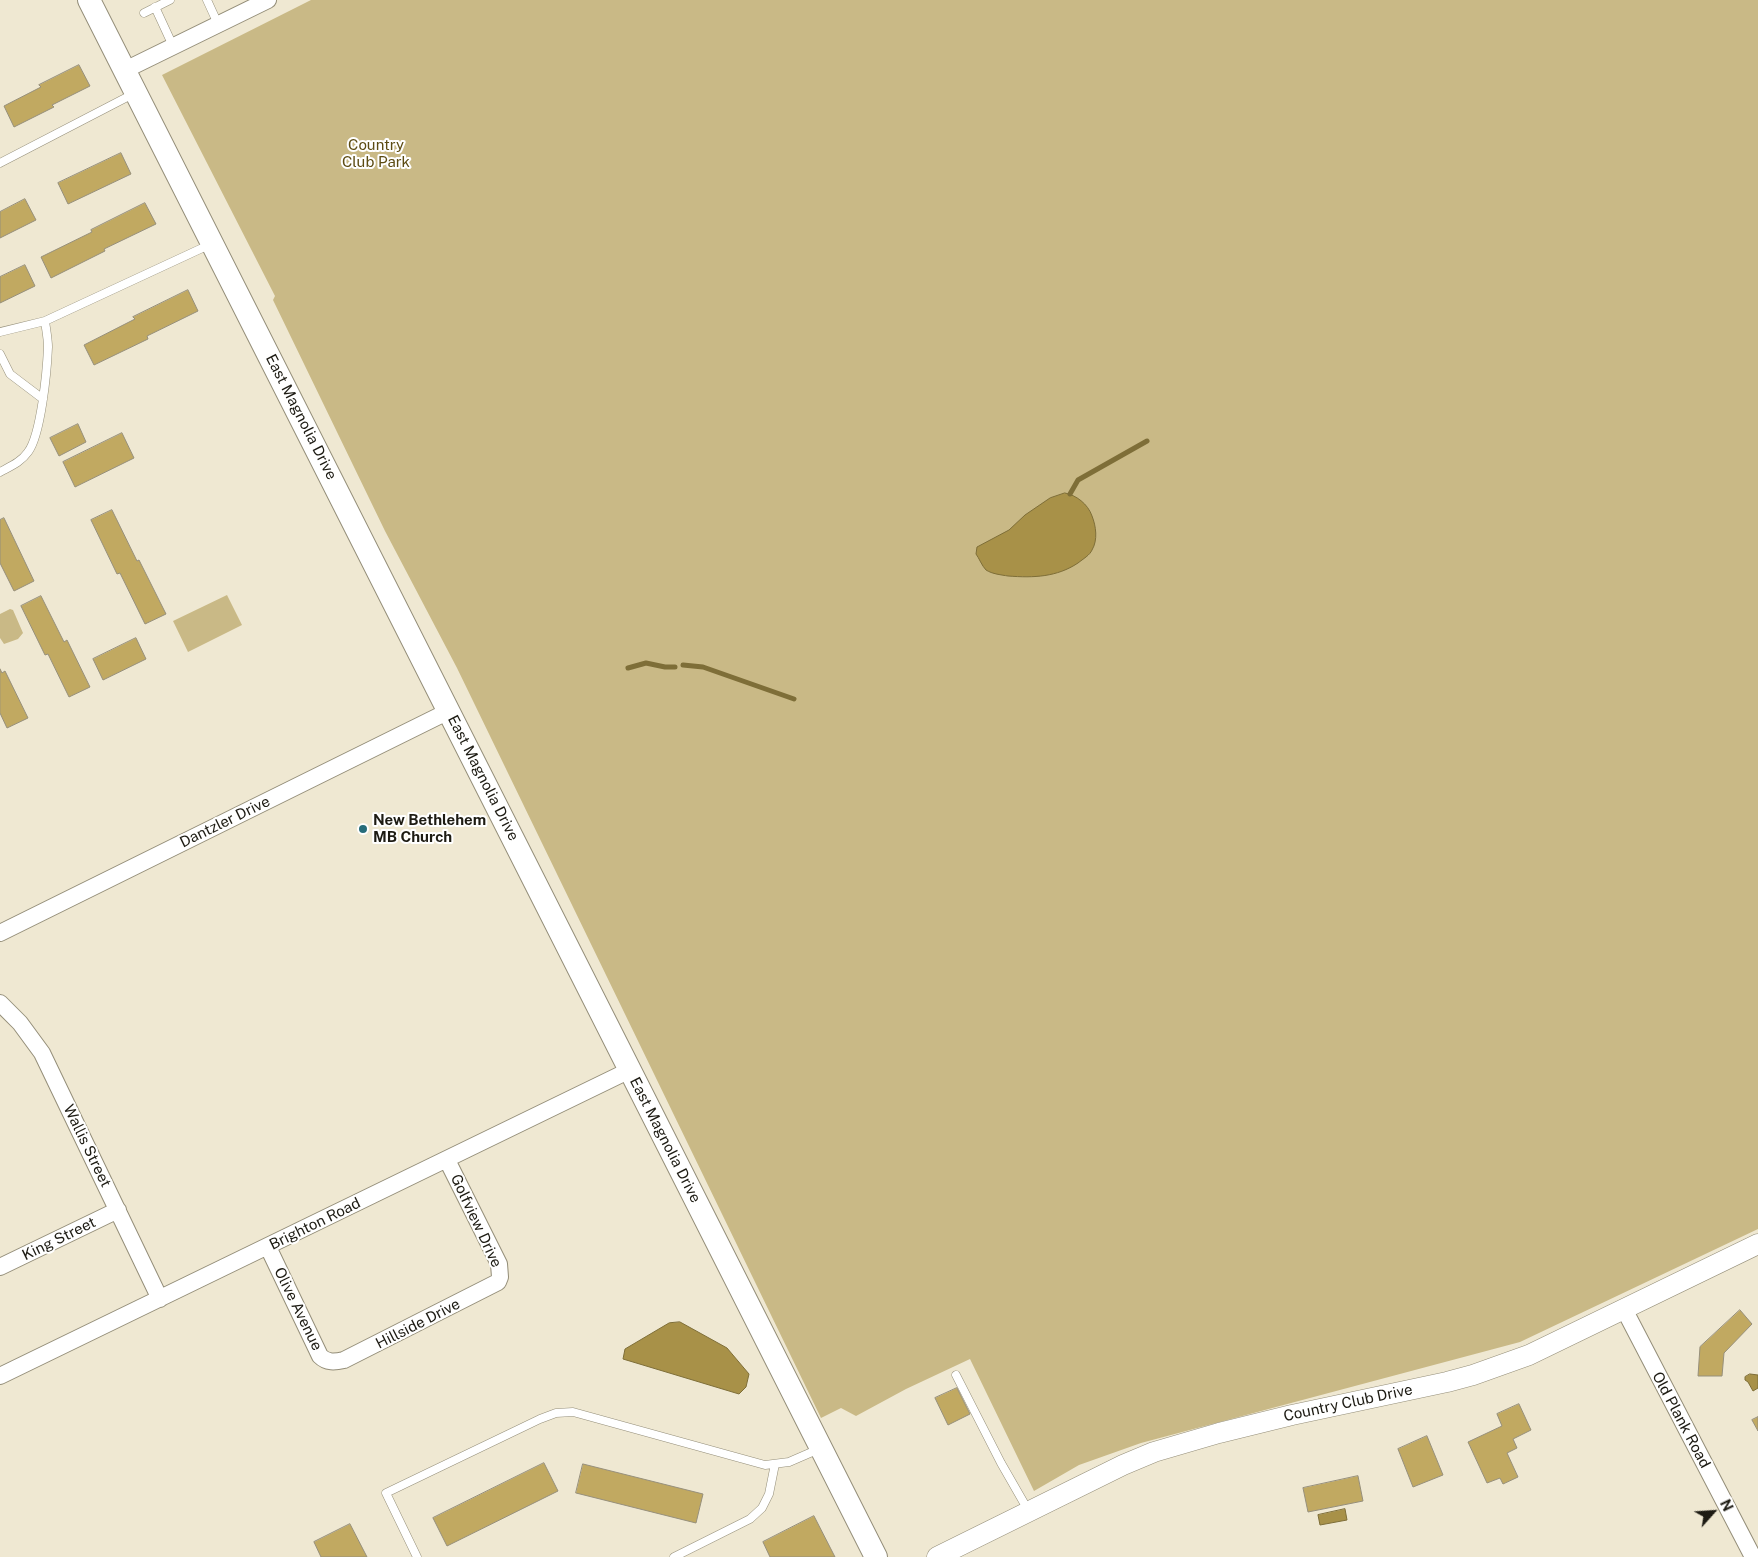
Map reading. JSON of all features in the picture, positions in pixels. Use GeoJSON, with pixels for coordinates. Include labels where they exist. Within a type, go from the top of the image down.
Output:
{"type":"FeatureCollection","features":[{"type":"Feature","properties":{"kind":"main road","name":"East Magnolia Drive"},"geometry":{"type":"LineString","coordinates":[[89,0],[876,1557]]}},
{"type":"Feature","properties":{"kind":"street"},"geometry":{"type":"LineString","coordinates":[[126,70],[268,0]]}},
{"type":"Feature","properties":{"kind":"street","name":"Dantzler Drive"},"geometry":{"type":"LineString","coordinates":[[0,933],[449,710]]}},
{"type":"Feature","properties":{"kind":"street","name":"Wallis Street"},"geometry":{"type":"LineString","coordinates":[[0,1003],[20,1023],[42,1053],[160,1299]]}},
{"type":"Feature","properties":{"kind":"street","name":"Brighton Road"},"geometry":{"type":"LineString","coordinates":[[0,1376],[630,1070]]}},
{"type":"Feature","properties":{"kind":"street","name":"Golfview Drive"},"geometry":{"type":"LineString","coordinates":[[447,1160],[499,1264],[500,1277],[498,1282]]}},
{"type":"Feature","properties":{"kind":"street","name":"King Street"},"geometry":{"type":"LineString","coordinates":[[0,1267],[118,1210]]}},
{"type":"Feature","properties":{"kind":"street","name":"Country Club Drive"},"geometry":{"type":"LineString","coordinates":[[937,1557],[1123,1465],[1154,1452],[1219,1433],[1292,1415],[1447,1382],[1529,1355],[1758,1244]]}},
{"type":"Feature","properties":{"kind":"street","name":"Olive Avenue"},"geometry":{"type":"LineString","coordinates":[[268,1247],[320,1356],[324,1360],[336,1362]]}},
{"type":"Feature","properties":{"kind":"street","name":"Hillside Drive"},"geometry":{"type":"LineString","coordinates":[[336,1362],[344,1360],[498,1282]]}},
{"type":"Feature","properties":{"kind":"street","name":"Old Plank Road"},"geometry":{"type":"LineString","coordinates":[[1624,1309],[1753,1557]]}},
{"type":"Feature","properties":{"kind":"lane"},"geometry":{"type":"LineString","coordinates":[[144,13],[170,0]]}},
{"type":"Feature","properties":{"kind":"lane"},"geometry":{"type":"LineString","coordinates":[[207,0],[218,24]]}},
{"type":"Feature","properties":{"kind":"lane"},"geometry":{"type":"LineString","coordinates":[[155,7],[173,46]]}},
{"type":"Feature","properties":{"kind":"lane"},"geometry":{"type":"LineString","coordinates":[[0,163],[137,92]]}},
{"type":"Feature","properties":{"kind":"lane"},"geometry":{"type":"LineString","coordinates":[[0,332],[45,320],[213,243]]}},
{"type":"Feature","properties":{"kind":"lane"},"geometry":{"type":"LineString","coordinates":[[0,472],[20,461],[29,451],[35,440],[43,398],[48,346],[45,320]]}},
{"type":"Feature","properties":{"kind":"lane"},"geometry":{"type":"LineString","coordinates":[[0,354],[10,374],[43,398]]}},
{"type":"Feature","properties":{"kind":"lane"},"geometry":{"type":"LineString","coordinates":[[956,1375],[1028,1512]]}},
{"type":"Feature","properties":{"kind":"lane"},"geometry":{"type":"LineString","coordinates":[[417,1557],[386,1493],[556,1413],[573,1412],[765,1465],[789,1462],[821,1449]]}},
{"type":"Feature","properties":{"kind":"lane"},"geometry":{"type":"LineString","coordinates":[[674,1557],[750,1519],[762,1508],[769,1494],[775,1464]]}},
{"type":"Feature","properties":{"kind":"green space","name":"Country Club Park"},"geometry":{"type":"Polygon","coordinates":[[[311,0],[1758,0],[1758,1229],[1520,1342],[1141,1443],[1079,1465],[1034,1491],[970,1359],[906,1389],[856,1416],[841,1408],[821,1418],[457,668],[385,531],[273,300],[275,296],[162,75],[311,0]]]}},
{"type":"Feature","properties":{"kind":"green space"},"geometry":{"type":"Polygon","coordinates":[[[227,595],[242,625],[188,652],[173,621],[227,595]]]}},
{"type":"Feature","properties":{"kind":"green space"},"geometry":{"type":"Polygon","coordinates":[[[10,609],[13,610],[23,633],[18,639],[4,644],[0,638],[0,614],[10,609]]]}},
{"type":"Feature","properties":{"kind":"shaded area"},"geometry":{"type":"Polygon","coordinates":[[[1065,493],[1081,501],[1088,508],[1092,516],[1096,537],[1094,546],[1088,555],[1070,568],[1045,576],[1008,576],[986,570],[976,554],[977,547],[1009,530],[1025,515],[1050,498],[1065,493]]]}},
{"type":"Feature","properties":{"kind":"shaded area"},"geometry":{"type":"Polygon","coordinates":[[[680,1322],[727,1348],[749,1374],[746,1387],[739,1394],[623,1359],[625,1349],[669,1323],[680,1322]]]}},
{"type":"Feature","properties":{"kind":"shaded area"},"geometry":{"type":"Polygon","coordinates":[[[1750,1374],[1758,1375],[1758,1388],[1753,1391],[1745,1380],[1745,1377],[1750,1374]]]}},
{"type":"Feature","properties":{"kind":"shaded area"},"geometry":{"type":"Polygon","coordinates":[[[1345,1509],[1347,1520],[1320,1525],[1318,1515],[1345,1509]]]}},
{"type":"Feature","properties":{"kind":"building"},"geometry":{"type":"Polygon","coordinates":[[[79,65],[90,86],[14,127],[4,106],[41,87],[39,85],[79,65]]]}},
{"type":"Feature","properties":{"kind":"building"},"geometry":{"type":"Polygon","coordinates":[[[121,153],[131,174],[68,204],[58,183],[121,153]]]}},
{"type":"Feature","properties":{"kind":"building"},"geometry":{"type":"Polygon","coordinates":[[[25,199],[36,220],[0,238],[0,212],[25,199]]]}},
{"type":"Feature","properties":{"kind":"building"},"geometry":{"type":"Polygon","coordinates":[[[145,203],[156,224],[104,249],[105,251],[51,278],[41,257],[145,203]]]}},
{"type":"Feature","properties":{"kind":"building"},"geometry":{"type":"Polygon","coordinates":[[[25,265],[35,286],[0,303],[0,277],[25,265]]]}},
{"type":"Feature","properties":{"kind":"building"},"geometry":{"type":"Polygon","coordinates":[[[188,290],[198,311],[147,336],[148,339],[94,365],[84,345],[135,319],[133,317],[188,290]]]}},
{"type":"Feature","properties":{"kind":"building"},"geometry":{"type":"Polygon","coordinates":[[[78,424],[86,442],[59,456],[50,438],[78,424]]]}},
{"type":"Feature","properties":{"kind":"building"},"geometry":{"type":"Polygon","coordinates":[[[122,433],[134,458],[75,487],[63,462],[122,433]]]}},
{"type":"Feature","properties":{"kind":"building"},"geometry":{"type":"Polygon","coordinates":[[[112,510],[166,614],[145,624],[120,573],[117,574],[91,520],[112,510]]]}},
{"type":"Feature","properties":{"kind":"building"},"geometry":{"type":"Polygon","coordinates":[[[4,518],[34,581],[14,591],[0,563],[0,520],[4,518]]]}},
{"type":"Feature","properties":{"kind":"building"},"geometry":{"type":"Polygon","coordinates":[[[41,596],[64,642],[67,640],[90,687],[69,697],[48,654],[45,655],[21,606],[41,596]]]}},
{"type":"Feature","properties":{"kind":"building"},"geometry":{"type":"Polygon","coordinates":[[[136,638],[146,659],[103,680],[93,659],[136,638]]]}},
{"type":"Feature","properties":{"kind":"building"},"geometry":{"type":"Polygon","coordinates":[[[0,669],[2,673],[5,671],[28,718],[7,728],[0,713],[0,669]]]}},
{"type":"Feature","properties":{"kind":"building"},"geometry":{"type":"Polygon","coordinates":[[[1740,1310],[1752,1324],[1724,1353],[1722,1376],[1698,1376],[1700,1347],[1740,1310]]]}},
{"type":"Feature","properties":{"kind":"building"},"geometry":{"type":"Polygon","coordinates":[[[957,1388],[970,1414],[948,1425],[935,1398],[957,1388]]]}},
{"type":"Feature","properties":{"kind":"building"},"geometry":{"type":"Polygon","coordinates":[[[1519,1404],[1531,1430],[1513,1439],[1517,1448],[1507,1453],[1518,1477],[1503,1484],[1500,1478],[1487,1483],[1468,1442],[1502,1426],[1497,1414],[1519,1404]]]}},
{"type":"Feature","properties":{"kind":"building"},"geometry":{"type":"Polygon","coordinates":[[[1758,1417],[1758,1431],[1752,1420],[1758,1417]]]}},
{"type":"Feature","properties":{"kind":"building"},"geometry":{"type":"Polygon","coordinates":[[[1427,1436],[1443,1475],[1413,1487],[1398,1449],[1427,1436]]]}},
{"type":"Feature","properties":{"kind":"building"},"geometry":{"type":"Polygon","coordinates":[[[544,1463],[558,1491],[447,1546],[433,1518],[544,1463]]]}},
{"type":"Feature","properties":{"kind":"building"},"geometry":{"type":"Polygon","coordinates":[[[583,1464],[703,1494],[696,1523],[576,1493],[583,1464]]]}},
{"type":"Feature","properties":{"kind":"building"},"geometry":{"type":"Polygon","coordinates":[[[1358,1476],[1363,1501],[1308,1512],[1303,1488],[1358,1476]]]}},
{"type":"Feature","properties":{"kind":"building"},"geometry":{"type":"Polygon","coordinates":[[[814,1516],[835,1557],[770,1557],[763,1542],[814,1516]]]}},
{"type":"Feature","properties":{"kind":"building"},"geometry":{"type":"Polygon","coordinates":[[[350,1524],[367,1557],[321,1557],[314,1542],[350,1524]]]}},
{"type":"Feature","properties":{"kind":"waterway"},"geometry":{"type":"LineString","coordinates":[[1070,494],[1078,480],[1147,441]]}},
{"type":"Feature","properties":{"kind":"waterway"},"geometry":{"type":"LineString","coordinates":[[628,668],[646,663],[675,667]]}},
{"type":"Feature","properties":{"kind":"waterway"},"geometry":{"type":"LineString","coordinates":[[683,665],[703,667],[794,699]]}},
{"type":"Feature","properties":{"kind":"place","name":"New Bethlehem MB Church"},"geometry":{"type":"Point","coordinates":[363,829]}}]}
